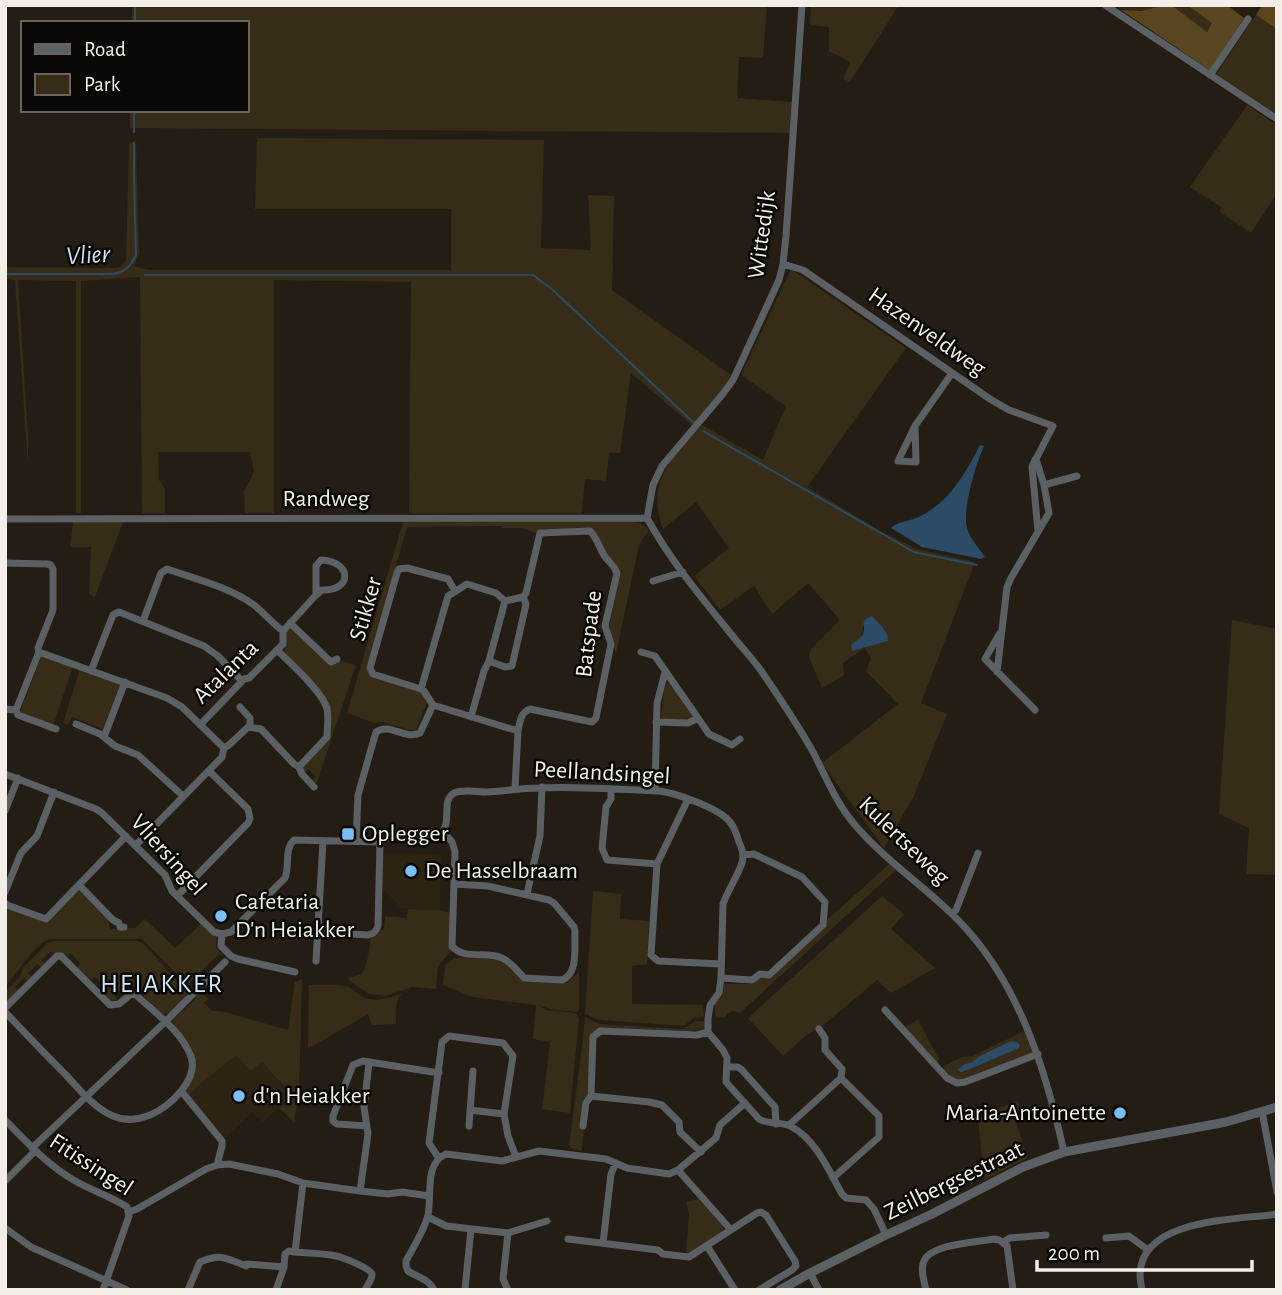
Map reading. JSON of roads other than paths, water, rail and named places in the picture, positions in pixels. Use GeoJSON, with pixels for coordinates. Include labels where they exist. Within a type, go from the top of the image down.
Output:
{"type":"FeatureCollection","features":[{"type":"Feature","properties":{"kind":"street","name":"Wittedijk"},"geometry":{"type":"LineString","coordinates":[[647,518],[650,496],[662,466],[733,380],[775,291],[783,264],[802,5]]}},
{"type":"Feature","properties":{"kind":"street"},"geometry":{"type":"LineString","coordinates":[[1105,5],[1277,119]]}},
{"type":"Feature","properties":{"kind":"street"},"geometry":{"type":"LineString","coordinates":[[1210,75],[1248,19]]}},
{"type":"Feature","properties":{"kind":"street","name":"Hazenveldweg"},"geometry":{"type":"LineString","coordinates":[[783,264],[803,270],[990,399],[1009,410],[1053,426],[1036,459]]}},
{"type":"Feature","properties":{"kind":"street"},"geometry":{"type":"LineString","coordinates":[[915,426],[916,462],[898,461],[915,426],[952,373]]}},
{"type":"Feature","properties":{"kind":"street"},"geometry":{"type":"LineString","coordinates":[[997,672],[1007,587],[1049,513],[1036,459]]}},
{"type":"Feature","properties":{"kind":"street"},"geometry":{"type":"LineString","coordinates":[[1036,459],[1032,467],[1038,531]]}},
{"type":"Feature","properties":{"kind":"street"},"geometry":{"type":"LineString","coordinates":[[1044,485],[1077,476]]}},
{"type":"Feature","properties":{"kind":"street","name":"Randweg"},"geometry":{"type":"LineString","coordinates":[[5,519],[647,518]]}},
{"type":"Feature","properties":{"kind":"street","name":"Kulertseweg"},"geometry":{"type":"LineString","coordinates":[[647,518],[663,546],[762,671],[853,824],[875,847],[952,914],[994,966],[1021,1014],[1038,1054],[1064,1152]]}},
{"type":"Feature","properties":{"kind":"street","name":"Batspade"},"geometry":{"type":"LineString","coordinates":[[518,731],[521,716],[530,709],[592,722],[596,718],[611,644],[605,626],[617,573],[590,531],[543,531],[538,535],[523,597]]}},
{"type":"Feature","properties":{"kind":"street"},"geometry":{"type":"LineString","coordinates":[[283,631],[322,590],[332,591],[338,588],[345,577],[340,565],[321,560],[316,566],[317,595]]}},
{"type":"Feature","properties":{"kind":"street"},"geometry":{"type":"LineString","coordinates":[[5,563],[47,564],[53,569],[52,610],[16,710],[18,715],[56,729]]}},
{"type":"Feature","properties":{"kind":"street","name":"Stikker"},"geometry":{"type":"LineString","coordinates":[[421,689],[373,674],[370,668],[397,573],[399,569],[407,568],[448,579],[455,591]]}},
{"type":"Feature","properties":{"kind":"street","name":"Atalanta"},"geometry":{"type":"LineString","coordinates":[[143,621],[161,573],[167,569],[244,599],[256,606],[283,631],[283,643],[200,725]]}},
{"type":"Feature","properties":{"kind":"street"},"geometry":{"type":"LineString","coordinates":[[653,581],[683,572]]}},
{"type":"Feature","properties":{"kind":"street"},"geometry":{"type":"LineString","coordinates":[[505,601],[496,593],[467,584],[448,596],[421,689],[433,705],[518,731],[515,789]]}},
{"type":"Feature","properties":{"kind":"street"},"geometry":{"type":"LineString","coordinates":[[489,661],[505,667],[512,666],[526,604],[523,597],[505,601]]}},
{"type":"Feature","properties":{"kind":"street"},"geometry":{"type":"LineString","coordinates":[[471,717],[505,601]]}},
{"type":"Feature","properties":{"kind":"street"},"geometry":{"type":"LineString","coordinates":[[90,671],[113,615],[119,612],[204,646],[218,656],[242,681]]}},
{"type":"Feature","properties":{"kind":"street"},"geometry":{"type":"LineString","coordinates":[[290,623],[331,662],[337,659]]}},
{"type":"Feature","properties":{"kind":"street"},"geometry":{"type":"LineString","coordinates":[[1002,630],[985,659],[1035,710]]}},
{"type":"Feature","properties":{"kind":"street"},"geometry":{"type":"LineString","coordinates":[[276,650],[316,690],[328,710],[327,737],[299,767]]}},
{"type":"Feature","properties":{"kind":"street"},"geometry":{"type":"LineString","coordinates":[[39,652],[167,698],[182,707],[224,748]]}},
{"type":"Feature","properties":{"kind":"street"},"geometry":{"type":"LineString","coordinates":[[641,652],[655,656],[709,734],[732,745],[740,738]]}},
{"type":"Feature","properties":{"kind":"street"},"geometry":{"type":"LineString","coordinates":[[655,791],[657,703],[665,672]]}},
{"type":"Feature","properties":{"kind":"street"},"geometry":{"type":"LineString","coordinates":[[104,737],[125,682]]}},
{"type":"Feature","properties":{"kind":"street"},"geometry":{"type":"LineString","coordinates":[[356,841],[358,795],[376,732],[385,728],[414,736],[420,733],[433,705]]}},
{"type":"Feature","properties":{"kind":"street"},"geometry":{"type":"LineString","coordinates":[[136,845],[222,757],[224,748],[250,727],[250,718],[240,708]]}},
{"type":"Feature","properties":{"kind":"street"},"geometry":{"type":"LineString","coordinates":[[5,710],[16,710]]}},
{"type":"Feature","properties":{"kind":"street"},"geometry":{"type":"LineString","coordinates":[[656,722],[688,723],[698,718]]}},
{"type":"Feature","properties":{"kind":"street"},"geometry":{"type":"LineString","coordinates":[[76,724],[100,734],[115,746],[138,755],[183,796]]}},
{"type":"Feature","properties":{"kind":"street"},"geometry":{"type":"LineString","coordinates":[[250,727],[261,729],[299,767],[314,787]]}},
{"type":"Feature","properties":{"kind":"street"},"geometry":{"type":"LineString","coordinates":[[177,896],[250,819],[248,809],[209,771]]}},
{"type":"Feature","properties":{"kind":"street","name":"Vliersingel"},"geometry":{"type":"LineString","coordinates":[[5,774],[102,813],[165,875],[177,896],[214,932],[222,934],[221,946],[231,956],[295,972]]}},
{"type":"Feature","properties":{"kind":"street"},"geometry":{"type":"LineString","coordinates":[[5,811],[18,778]]}},
{"type":"Feature","properties":{"kind":"street"},"geometry":{"type":"LineString","coordinates":[[527,894],[540,836],[542,787]]}},
{"type":"Feature","properties":{"kind":"street","name":"Peellandsingel"},"geometry":{"type":"LineString","coordinates":[[443,831],[446,826],[448,802],[456,792],[542,787],[655,791],[672,793],[723,815],[731,823],[743,855]]}},
{"type":"Feature","properties":{"kind":"street"},"geometry":{"type":"LineString","coordinates":[[611,790],[611,799],[606,807],[602,848],[607,860],[657,864]]}},
{"type":"Feature","properties":{"kind":"street"},"geometry":{"type":"LineString","coordinates":[[5,892],[21,853],[37,836],[54,792]]}},
{"type":"Feature","properties":{"kind":"street"},"geometry":{"type":"LineString","coordinates":[[688,799],[657,864],[652,956],[658,961],[721,964]]}},
{"type":"Feature","properties":{"kind":"street"},"geometry":{"type":"LineString","coordinates":[[222,934],[231,932],[285,878],[288,847],[298,839],[380,842],[396,836],[432,837],[443,831],[452,842],[455,852],[452,946],[455,950],[460,953],[505,958],[524,978],[562,980],[568,979],[572,974],[574,927],[554,903],[527,894],[477,885],[454,884]]}},
{"type":"Feature","properties":{"kind":"street","name":"Vliersingel"},"geometry":{"type":"LineString","coordinates":[[147,835],[192,881]]}},
{"type":"Feature","properties":{"kind":"street"},"geometry":{"type":"LineString","coordinates":[[5,903],[46,919],[126,836]]}},
{"type":"Feature","properties":{"kind":"street"},"geometry":{"type":"LineString","coordinates":[[316,961],[323,841]]}},
{"type":"Feature","properties":{"kind":"street"},"geometry":{"type":"LineString","coordinates":[[319,932],[368,935],[376,930],[380,842]]}},
{"type":"Feature","properties":{"kind":"street"},"geometry":{"type":"LineString","coordinates":[[721,978],[752,980],[760,974],[769,975],[824,925],[825,902],[802,877],[754,853],[743,855],[723,904],[721,978],[719,993],[710,1005],[708,1032],[727,1058],[726,1082],[759,1119],[766,1123],[789,1125],[799,1132],[816,1149],[846,1198],[866,1200],[874,1209],[886,1235]]}},
{"type":"Feature","properties":{"kind":"street"},"geometry":{"type":"LineString","coordinates":[[952,914],[956,910],[978,853]]}},
{"type":"Feature","properties":{"kind":"street"},"geometry":{"type":"LineString","coordinates":[[80,886],[120,927],[124,927]]}},
{"type":"Feature","properties":{"kind":"street"},"geometry":{"type":"LineString","coordinates":[[57,956],[61,956],[110,1005],[119,1004],[131,994],[136,995],[165,1022],[182,1040],[191,1055],[192,1064],[182,1092],[152,1114],[122,1119],[109,1114],[87,1097],[5,1010],[57,956]]}},
{"type":"Feature","properties":{"kind":"street"},"geometry":{"type":"LineString","coordinates":[[6,1181],[33,1150],[225,962]]}},
{"type":"Feature","properties":{"kind":"street"},"geometry":{"type":"LineString","coordinates":[[885,1010],[947,1078],[957,1083],[1038,1054]]}},
{"type":"Feature","properties":{"kind":"street"},"geometry":{"type":"LineString","coordinates":[[789,1125],[841,1078],[842,1069],[825,1050],[825,1038],[818,1029]]}},
{"type":"Feature","properties":{"kind":"street"},"geometry":{"type":"LineString","coordinates":[[583,1126],[586,1102],[591,1096],[593,1037],[600,1031],[698,1035],[708,1032]]}},
{"type":"Feature","properties":{"kind":"street"},"geometry":{"type":"LineString","coordinates":[[438,1157],[429,1143],[442,1042],[449,1036],[503,1043],[513,1056],[504,1114],[516,1157]]}},
{"type":"Feature","properties":{"kind":"street"},"geometry":{"type":"LineString","coordinates":[[367,1126],[337,1124],[333,1121],[353,1065],[363,1062],[439,1073]]}},
{"type":"Feature","properties":{"kind":"street"},"geometry":{"type":"LineString","coordinates":[[360,1191],[368,1134],[364,1107],[369,1063]]}},
{"type":"Feature","properties":{"kind":"street"},"geometry":{"type":"LineString","coordinates":[[727,1067],[738,1067],[742,1070],[775,1107],[776,1124]]}},
{"type":"Feature","properties":{"kind":"street"},"geometry":{"type":"LineString","coordinates":[[468,1126],[473,1070]]}},
{"type":"Feature","properties":{"kind":"street"},"geometry":{"type":"LineString","coordinates":[[833,1178],[879,1137],[878,1116],[841,1078]]}},
{"type":"Feature","properties":{"kind":"street"},"geometry":{"type":"LineString","coordinates":[[182,1092],[222,1141],[217,1165]]}},
{"type":"Feature","properties":{"kind":"street"},"geometry":{"type":"LineString","coordinates":[[591,1096],[662,1105],[679,1122],[680,1132],[701,1152]]}},
{"type":"Feature","properties":{"kind":"street"},"geometry":{"type":"LineString","coordinates":[[434,1290],[426,1280],[408,1271],[406,1261],[428,1217],[433,1166],[438,1157],[446,1154],[502,1161],[539,1151],[593,1157],[627,1168],[669,1174],[678,1170],[716,1138],[720,1125],[745,1103]]}},
{"type":"Feature","properties":{"kind":"street","name":"Zeilbergsestraat"},"geometry":{"type":"LineString","coordinates":[[780,1290],[1023,1167],[1064,1152],[1226,1122],[1277,1107]]}},
{"type":"Feature","properties":{"kind":"street"},"geometry":{"type":"LineString","coordinates":[[470,1110],[504,1114]]}},
{"type":"Feature","properties":{"kind":"street"},"geometry":{"type":"LineString","coordinates":[[1262,1111],[1277,1192]]}},
{"type":"Feature","properties":{"kind":"street","name":"Fitissingel"},"geometry":{"type":"LineString","coordinates":[[5,1120],[33,1150],[60,1172],[127,1207],[129,1216],[103,1290]]}},
{"type":"Feature","properties":{"kind":"street"},"geometry":{"type":"LineString","coordinates":[[603,1243],[611,1174],[616,1163]]}},
{"type":"Feature","properties":{"kind":"street"},"geometry":{"type":"LineString","coordinates":[[129,1212],[206,1169],[229,1164],[278,1174],[303,1183],[388,1194],[402,1192],[429,1196]]}},
{"type":"Feature","properties":{"kind":"street"},"geometry":{"type":"LineString","coordinates":[[678,1170],[731,1230]]}},
{"type":"Feature","properties":{"kind":"street"},"geometry":{"type":"LineString","coordinates":[[295,1252],[303,1183]]}},
{"type":"Feature","properties":{"kind":"street"},"geometry":{"type":"LineString","coordinates":[[568,1239],[658,1250],[663,1254],[689,1257],[761,1212],[766,1215],[796,1266],[759,1290]]}},
{"type":"Feature","properties":{"kind":"street"},"geometry":{"type":"LineString","coordinates":[[1142,1290],[1140,1272],[1149,1250],[1170,1233],[1206,1223],[1277,1214]]}},
{"type":"Feature","properties":{"kind":"street"},"geometry":{"type":"LineString","coordinates":[[428,1217],[446,1226],[508,1233],[547,1222]]}},
{"type":"Feature","properties":{"kind":"street"},"geometry":{"type":"LineString","coordinates":[[5,1228],[31,1247],[127,1290]]}},
{"type":"Feature","properties":{"kind":"street"},"geometry":{"type":"LineString","coordinates":[[465,1289],[471,1229]]}},
{"type":"Feature","properties":{"kind":"street"},"geometry":{"type":"LineString","coordinates":[[508,1233],[503,1279],[508,1290]]}},
{"type":"Feature","properties":{"kind":"street"},"geometry":{"type":"LineString","coordinates":[[1003,1242],[1010,1238],[1046,1235]]}},
{"type":"Feature","properties":{"kind":"street"},"geometry":{"type":"LineString","coordinates":[[1106,1238],[1129,1236],[1149,1250]]}},
{"type":"Feature","properties":{"kind":"street"},"geometry":{"type":"LineString","coordinates":[[926,1290],[922,1269],[924,1259],[951,1246],[994,1239],[1003,1242],[1008,1249],[1013,1290]]}},
{"type":"Feature","properties":{"kind":"street"},"geometry":{"type":"LineString","coordinates":[[708,1246],[735,1290]]}},
{"type":"Feature","properties":{"kind":"street"},"geometry":{"type":"LineString","coordinates":[[276,1290],[284,1268],[285,1254],[289,1251],[337,1256],[371,1271],[372,1277],[365,1290]]}},
{"type":"Feature","properties":{"kind":"street"},"geometry":{"type":"LineString","coordinates":[[188,1290],[200,1262],[214,1256],[246,1265],[284,1268]]}},
{"type":"Feature","properties":{"kind":"street"},"geometry":{"type":"LineString","coordinates":[[810,1273],[818,1290]]}},
{"type":"Feature","properties":{"kind":"water"},"geometry":{"type":"Polygon","coordinates":[[[980,445],[984,446],[971,487],[966,520],[970,536],[985,557],[981,559],[922,547],[891,528],[927,512],[946,497],[962,477],[980,445]]]}},
{"type":"Feature","properties":{"kind":"water"},"geometry":{"type":"Polygon","coordinates":[[[872,616],[885,631],[888,641],[852,651],[851,645],[863,634],[864,622],[872,616]]]}},
{"type":"Feature","properties":{"kind":"water"},"geometry":{"type":"Polygon","coordinates":[[[1011,1041],[1017,1042],[1019,1048],[968,1070],[957,1070],[965,1064],[1011,1041]]]}},
{"type":"Feature","properties":{"kind":"waterway","name":"Vlier"},"geometry":{"type":"LineString","coordinates":[[135,5],[135,21]]}},
{"type":"Feature","properties":{"kind":"waterway","name":"Vlier"},"geometry":{"type":"LineString","coordinates":[[134,112],[134,132]]}},
{"type":"Feature","properties":{"kind":"waterway","name":"Vlier"},"geometry":{"type":"LineString","coordinates":[[5,274],[114,274],[128,268],[136,255],[134,143]]}},
{"type":"Feature","properties":{"kind":"waterway"},"geometry":{"type":"LineString","coordinates":[[145,275],[533,275],[554,291],[693,422]]}},
{"type":"Feature","properties":{"kind":"waterway"},"geometry":{"type":"LineString","coordinates":[[703,431],[914,552],[977,565]]}},
{"type":"Feature","properties":{"kind":"place","name":"Oplegger"},"geometry":{"type":"Point","coordinates":[348,834]}},
{"type":"Feature","properties":{"kind":"place","name":"De Hasselbraam"},"geometry":{"type":"Point","coordinates":[411,871]}},
{"type":"Feature","properties":{"kind":"place","name":"Cafetaria D'n Heiakker"},"geometry":{"type":"Point","coordinates":[221,916]}},
{"type":"Feature","properties":{"kind":"place","name":"d'n Heiakker"},"geometry":{"type":"Point","coordinates":[239,1096]}},
{"type":"Feature","properties":{"kind":"place","name":"Maria-Antoinette"},"geometry":{"type":"Point","coordinates":[1120,1113]}},
{"type":"Feature","properties":{"kind":"district","name":"HEIAKKER"},"geometry":{"type":"Point","coordinates":[162,984]}}]}
